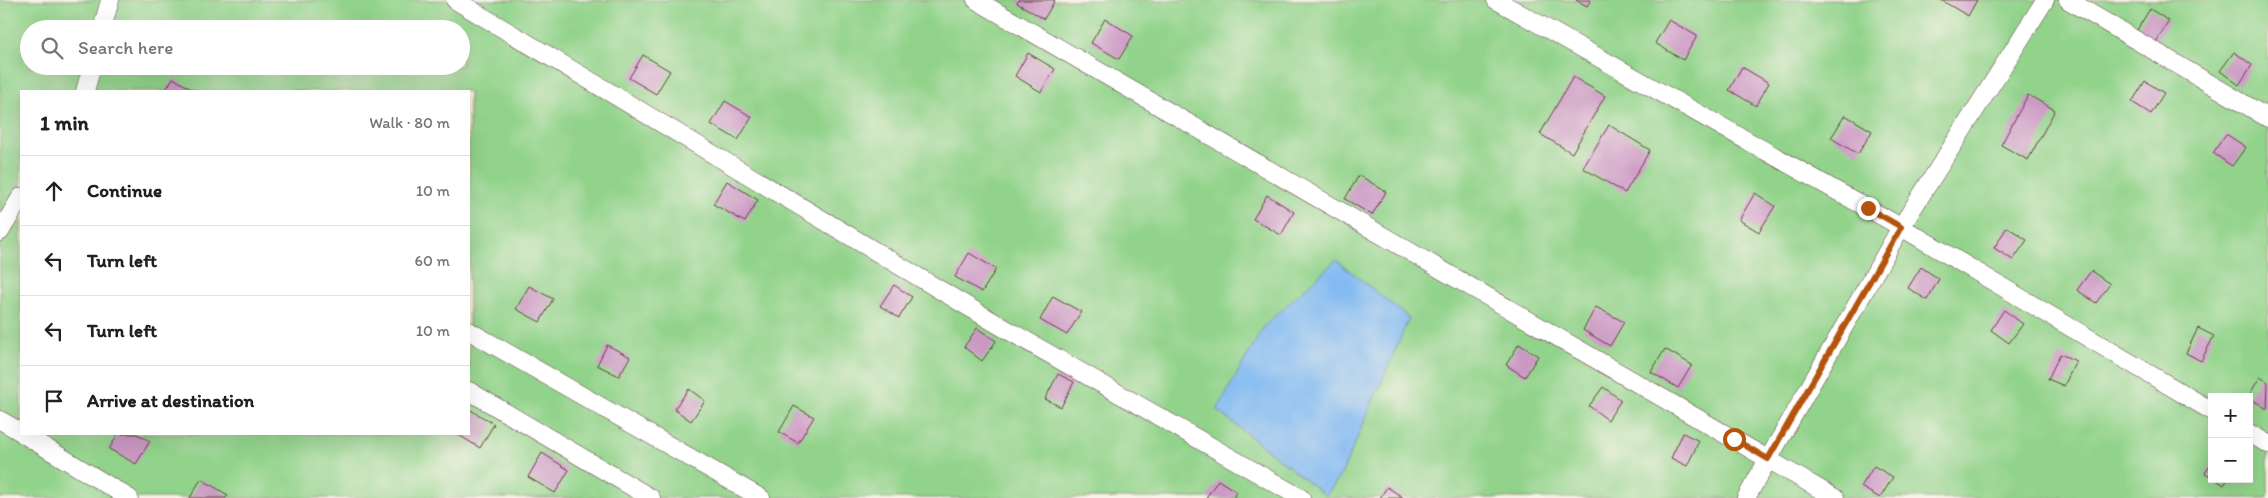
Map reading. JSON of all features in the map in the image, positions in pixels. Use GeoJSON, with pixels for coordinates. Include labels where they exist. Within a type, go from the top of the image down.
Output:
{"type":"FeatureCollection","features":[{"type":"Feature","properties":{"kind":"lane"},"geometry":{"type":"LineString","coordinates":[[104,20],[110,0]]}},
{"type":"Feature","properties":{"kind":"lane"},"geometry":{"type":"LineString","coordinates":[[455,0],[997,324],[1301,498]]}},
{"type":"Feature","properties":{"kind":"lane"},"geometry":{"type":"LineString","coordinates":[[976,0],[1835,498]]}},
{"type":"Feature","properties":{"kind":"lane"},"geometry":{"type":"LineString","coordinates":[[1496,0],[1901,227],[2208,409]]}},
{"type":"Feature","properties":{"kind":"lane"},"geometry":{"type":"LineString","coordinates":[[1746,498],[1901,227],[2045,0]]}},
{"type":"Feature","properties":{"kind":"lane"},"geometry":{"type":"LineString","coordinates":[[2068,0],[2268,118]]}},
{"type":"Feature","properties":{"kind":"lane"},"geometry":{"type":"LineString","coordinates":[[85,90],[89,75]]}},
{"type":"Feature","properties":{"kind":"lane"},"geometry":{"type":"LineString","coordinates":[[0,232],[20,199]]}},
{"type":"Feature","properties":{"kind":"lane"},"geometry":{"type":"LineString","coordinates":[[470,332],[761,498]]}},
{"type":"Feature","properties":{"kind":"lane"},"geometry":{"type":"LineString","coordinates":[[470,392],[651,498]]}},
{"type":"Feature","properties":{"kind":"lane"},"geometry":{"type":"LineString","coordinates":[[0,420],[20,432]]}},
{"type":"Feature","properties":{"kind":"lane"},"geometry":{"type":"LineString","coordinates":[[25,435],[129,498]]}},
{"type":"Feature","properties":{"kind":"lane"},"geometry":{"type":"LineString","coordinates":[[2253,435],[2268,444]]}},
{"type":"Feature","properties":{"kind":"green space"},"geometry":{"type":"Polygon","coordinates":[[[0,0],[2268,0],[2268,498],[0,498],[0,0]]]}},
{"type":"Feature","properties":{"kind":"water"},"geometry":{"type":"Polygon","coordinates":[[[1336,260],[1409,318],[1342,473],[1326,496],[1217,410],[1264,326],[1336,260]]]}},
{"type":"Feature","properties":{"kind":"building"},"geometry":{"type":"Polygon","coordinates":[[[1019,0],[1055,0],[1044,19],[1017,3],[1019,0]]]}},
{"type":"Feature","properties":{"kind":"building"},"geometry":{"type":"Polygon","coordinates":[[[1576,0],[1591,0],[1587,6],[1576,0]]]}},
{"type":"Feature","properties":{"kind":"building"},"geometry":{"type":"Polygon","coordinates":[[[1941,0],[1977,0],[1968,16],[1941,0]]]}},
{"type":"Feature","properties":{"kind":"building"},"geometry":{"type":"Polygon","coordinates":[[[2150,9],[2169,21],[2156,42],[2137,30],[2150,9]]]}},
{"type":"Feature","properties":{"kind":"building"},"geometry":{"type":"Polygon","coordinates":[[[1105,19],[1133,36],[1119,59],[1091,43],[1105,19]]]}},
{"type":"Feature","properties":{"kind":"building"},"geometry":{"type":"Polygon","coordinates":[[[1669,20],[1697,36],[1683,60],[1655,43],[1669,20]]]}},
{"type":"Feature","properties":{"kind":"building"},"geometry":{"type":"Polygon","coordinates":[[[2234,52],[2252,65],[2239,85],[2220,71],[2234,52]]]}},
{"type":"Feature","properties":{"kind":"building"},"geometry":{"type":"Polygon","coordinates":[[[1028,53],[1055,69],[1041,92],[1015,76],[1028,53]]]}},
{"type":"Feature","properties":{"kind":"building"},"geometry":{"type":"Polygon","coordinates":[[[643,55],[670,71],[656,94],[629,78],[643,55]]]}},
{"type":"Feature","properties":{"kind":"building"},"geometry":{"type":"Polygon","coordinates":[[[1742,67],[1769,83],[1756,106],[1729,90],[1742,67]]]}},
{"type":"Feature","properties":{"kind":"building"},"geometry":{"type":"Polygon","coordinates":[[[1573,77],[1605,96],[1572,153],[1540,134],[1573,77]]]}},
{"type":"Feature","properties":{"kind":"building"},"geometry":{"type":"Polygon","coordinates":[[[173,78],[193,90],[166,90],[173,78]]]}},
{"type":"Feature","properties":{"kind":"building"},"geometry":{"type":"Polygon","coordinates":[[[2145,81],[2164,93],[2151,114],[2132,102],[2145,81]]]}},
{"type":"Feature","properties":{"kind":"building"},"geometry":{"type":"Polygon","coordinates":[[[2028,95],[2055,110],[2028,160],[2001,145],[2028,95]]]}},
{"type":"Feature","properties":{"kind":"building"},"geometry":{"type":"Polygon","coordinates":[[[725,101],[752,117],[738,140],[711,124],[725,101]]]}},
{"type":"Feature","properties":{"kind":"building"},"geometry":{"type":"Polygon","coordinates":[[[1845,115],[1872,131],[1858,154],[1831,138],[1845,115]]]}},
{"type":"Feature","properties":{"kind":"building"},"geometry":{"type":"Polygon","coordinates":[[[1609,125],[1650,150],[1625,193],[1583,168],[1609,125]]]}},
{"type":"Feature","properties":{"kind":"building"},"geometry":{"type":"Polygon","coordinates":[[[2226,134],[2246,147],[2232,166],[2213,153],[2226,134]]]}},
{"type":"Feature","properties":{"kind":"building"},"geometry":{"type":"Polygon","coordinates":[[[1359,175],[1386,192],[1372,215],[1345,199],[1359,175]]]}},
{"type":"Feature","properties":{"kind":"building"},"geometry":{"type":"Polygon","coordinates":[[[727,181],[758,200],[745,222],[713,204],[727,181]]]}},
{"type":"Feature","properties":{"kind":"building"},"geometry":{"type":"Polygon","coordinates":[[[1755,193],[1775,206],[1759,232],[1739,220],[1755,193]]]}},
{"type":"Feature","properties":{"kind":"building"},"geometry":{"type":"Polygon","coordinates":[[[1267,195],[1294,212],[1281,235],[1253,219],[1267,195]]]}},
{"type":"Feature","properties":{"kind":"building"},"geometry":{"type":"Polygon","coordinates":[[[2007,227],[2027,240],[2013,260],[1994,248],[2007,227]]]}},
{"type":"Feature","properties":{"kind":"building"},"geometry":{"type":"Polygon","coordinates":[[[969,253],[996,269],[982,292],[955,277],[969,253]]]}},
{"type":"Feature","properties":{"kind":"building"},"geometry":{"type":"Polygon","coordinates":[[[1921,267],[1939,279],[1927,300],[1908,288],[1921,267]]]}},
{"type":"Feature","properties":{"kind":"building"},"geometry":{"type":"Polygon","coordinates":[[[2091,271],[2110,284],[2096,303],[2077,290],[2091,271]]]}},
{"type":"Feature","properties":{"kind":"building"},"geometry":{"type":"Polygon","coordinates":[[[894,285],[912,297],[899,318],[880,306],[894,285]]]}},
{"type":"Feature","properties":{"kind":"building"},"geometry":{"type":"Polygon","coordinates":[[[529,286],[553,299],[540,322],[516,309],[529,286]]]}},
{"type":"Feature","properties":{"kind":"building"},"geometry":{"type":"Polygon","coordinates":[[[1053,296],[1081,312],[1067,335],[1040,320],[1053,296]]]}},
{"type":"Feature","properties":{"kind":"building"},"geometry":{"type":"Polygon","coordinates":[[[1596,307],[1624,322],[1610,346],[1583,330],[1596,307]]]}},
{"type":"Feature","properties":{"kind":"building"},"geometry":{"type":"Polygon","coordinates":[[[2004,310],[2023,324],[2009,343],[1991,330],[2004,310]]]}},
{"type":"Feature","properties":{"kind":"building"},"geometry":{"type":"Polygon","coordinates":[[[977,328],[996,341],[982,361],[964,347],[977,328]]]}},
{"type":"Feature","properties":{"kind":"building"},"geometry":{"type":"Polygon","coordinates":[[[2198,328],[2214,336],[2201,361],[2186,353],[2198,328]]]}},
{"type":"Feature","properties":{"kind":"building"},"geometry":{"type":"Polygon","coordinates":[[[1519,344],[1538,356],[1525,377],[1506,365],[1519,344]]]}},
{"type":"Feature","properties":{"kind":"building"},"geometry":{"type":"Polygon","coordinates":[[[607,345],[630,357],[619,376],[597,365],[607,345]]]}},
{"type":"Feature","properties":{"kind":"building"},"geometry":{"type":"Polygon","coordinates":[[[1665,349],[1692,365],[1678,388],[1651,372],[1665,349]]]}},
{"type":"Feature","properties":{"kind":"building"},"geometry":{"type":"Polygon","coordinates":[[[2060,354],[2076,361],[2064,386],[2048,379],[2060,354]]]}},
{"type":"Feature","properties":{"kind":"building"},"geometry":{"type":"Polygon","coordinates":[[[1058,374],[1074,382],[1061,407],[1045,399],[1058,374]]]}},
{"type":"Feature","properties":{"kind":"building"},"geometry":{"type":"Polygon","coordinates":[[[2260,377],[2268,382],[2267,409],[2253,400],[2253,393],[2250,393],[2260,377]]]}},
{"type":"Feature","properties":{"kind":"building"},"geometry":{"type":"Polygon","coordinates":[[[1603,387],[1621,400],[1608,420],[1589,406],[1603,387]]]}},
{"type":"Feature","properties":{"kind":"building"},"geometry":{"type":"Polygon","coordinates":[[[689,389],[705,401],[691,421],[674,409],[689,389]]]}},
{"type":"Feature","properties":{"kind":"building"},"geometry":{"type":"Polygon","coordinates":[[[794,406],[814,417],[798,443],[779,432],[794,406]]]}},
{"type":"Feature","properties":{"kind":"building"},"geometry":{"type":"Polygon","coordinates":[[[470,410],[494,424],[480,448],[459,435],[470,435],[470,410]]]}},
{"type":"Feature","properties":{"kind":"building"},"geometry":{"type":"Polygon","coordinates":[[[1683,433],[1699,441],[1687,466],[1671,458],[1683,433]]]}},
{"type":"Feature","properties":{"kind":"building"},"geometry":{"type":"Polygon","coordinates":[[[117,435],[139,435],[150,441],[136,464],[109,449],[117,435]]]}},
{"type":"Feature","properties":{"kind":"building"},"geometry":{"type":"Polygon","coordinates":[[[542,453],[569,470],[555,493],[528,477],[542,453]]]}},
{"type":"Feature","properties":{"kind":"building"},"geometry":{"type":"Polygon","coordinates":[[[1874,466],[1893,477],[1880,498],[1861,487],[1874,466]]]}},
{"type":"Feature","properties":{"kind":"building"},"geometry":{"type":"Polygon","coordinates":[[[201,479],[228,495],[226,498],[190,498],[201,479]]]}},
{"type":"Feature","properties":{"kind":"building"},"geometry":{"type":"Polygon","coordinates":[[[1218,480],[1237,492],[1233,498],[1206,498],[1218,480]]]}},
{"type":"Feature","properties":{"kind":"building"},"geometry":{"type":"Polygon","coordinates":[[[1387,487],[1404,498],[1380,498],[1387,487]]]}},
{"type":"Feature","properties":{"kind":"route"},"geometry":{"type":"LineString","coordinates":[[1734,439],[1768,459],[1901,227],[1868,208]]}}]}
